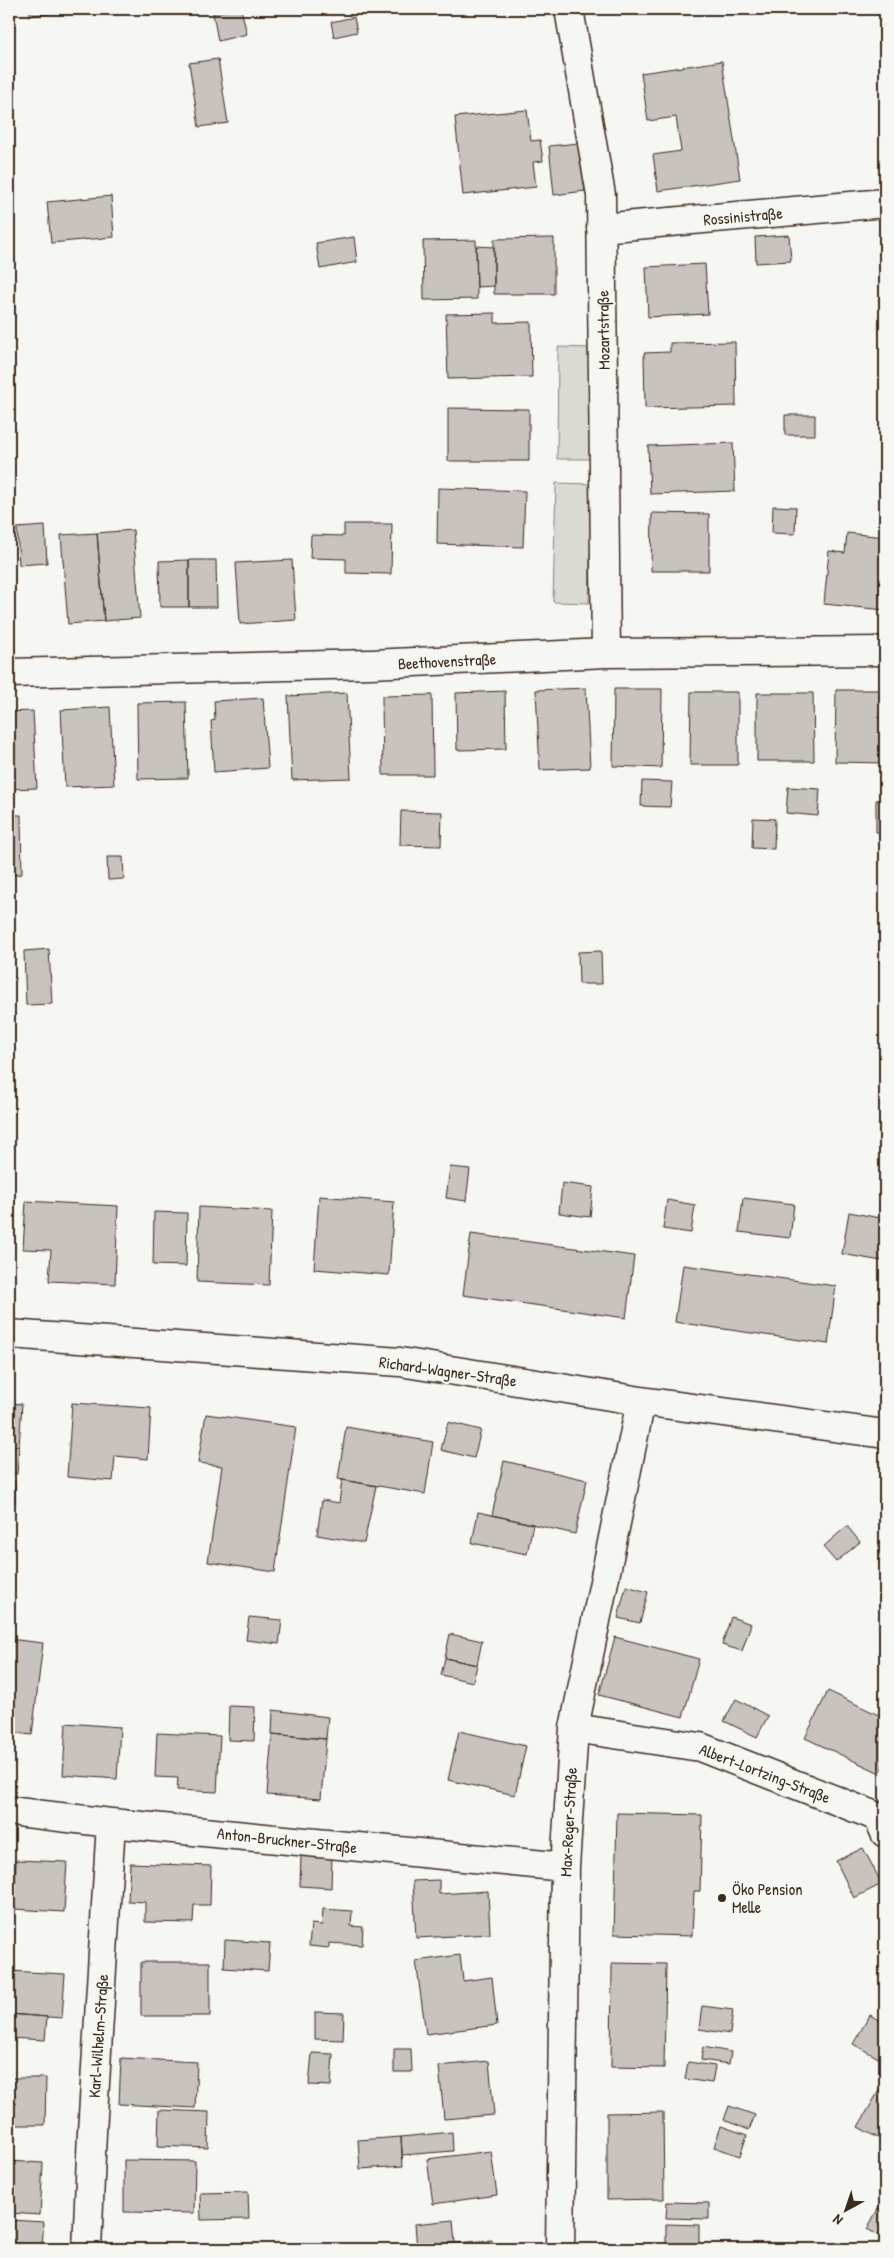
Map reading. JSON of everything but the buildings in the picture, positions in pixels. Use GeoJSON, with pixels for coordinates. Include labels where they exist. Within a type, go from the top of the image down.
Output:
{"type":"FeatureCollection","features":[{"type":"Feature","properties":{"kind":"street","name":"Mozartstraße"},"geometry":{"type":"LineString","coordinates":[[569,9],[601,195],[606,653]]}},
{"type":"Feature","properties":{"kind":"street","name":"Rossinistraße"},"geometry":{"type":"LineString","coordinates":[[601,228],[885,203]]}},
{"type":"Feature","properties":{"kind":"street","name":"Beethovenstraße"},"geometry":{"type":"LineString","coordinates":[[9,673],[371,664],[606,653],[885,651]]}},
{"type":"Feature","properties":{"kind":"street","name":"Richard-Wagner-Straße"},"geometry":{"type":"LineString","coordinates":[[9,1334],[400,1362],[642,1401],[885,1434]]}},
{"type":"Feature","properties":{"kind":"street","name":"Max-Reger-Straße"},"geometry":{"type":"LineString","coordinates":[[560,2249],[565,1867],[574,1728],[642,1401]]}},
{"type":"Feature","properties":{"kind":"street","name":"Albert-Lortzing-Straße"},"geometry":{"type":"LineString","coordinates":[[574,1728],[700,1747],[878,1817],[885,1833]]}},
{"type":"Feature","properties":{"kind":"street","name":"Anton-Bruckner-Straße"},"geometry":{"type":"LineString","coordinates":[[9,1811],[111,1823],[565,1867]]}},
{"type":"Feature","properties":{"kind":"street","name":"Karl-Wilhelm-Straße"},"geometry":{"type":"LineString","coordinates":[[88,2249],[92,2132],[111,1823]]}},
{"type":"Feature","properties":{"kind":"shaded area"},"geometry":{"type":"Polygon","coordinates":[[[558,347],[592,348],[591,459],[557,459],[558,347]]]}},
{"type":"Feature","properties":{"kind":"shaded area"},"geometry":{"type":"Polygon","coordinates":[[[556,483],[592,484],[589,603],[553,602],[556,483]]]}},
{"type":"Feature","properties":{"kind":"place","name":"Öko Pension Melle"},"geometry":{"type":"Point","coordinates":[722,1898]}}]}
